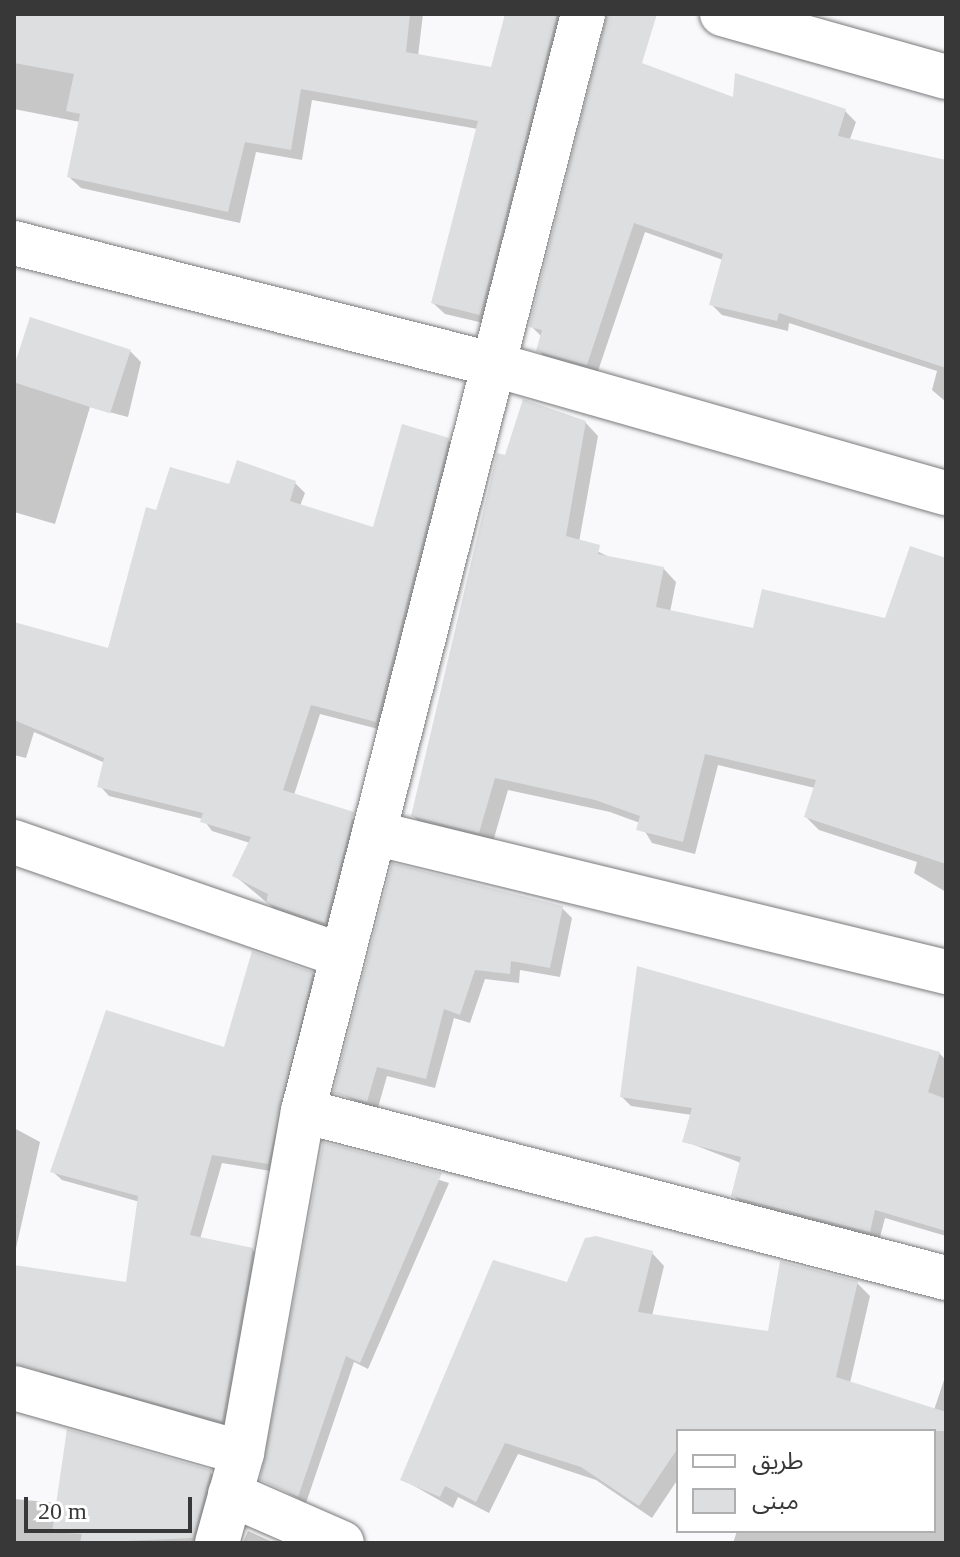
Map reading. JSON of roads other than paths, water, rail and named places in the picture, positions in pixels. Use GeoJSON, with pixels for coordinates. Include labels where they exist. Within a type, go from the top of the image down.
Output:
{"type":"FeatureCollection","features":[{"type":"Feature","properties":{"kind":"street"},"geometry":{"type":"LineString","coordinates":[[217,1543],[242,1453],[303,1111],[341,955],[499,366],[583,14]]}},
{"type":"Feature","properties":{"kind":"street"},"geometry":{"type":"LineString","coordinates":[[722,14],[946,77]]}},
{"type":"Feature","properties":{"kind":"street"},"geometry":{"type":"LineString","coordinates":[[14,243],[499,366],[946,493]]}},
{"type":"Feature","properties":{"kind":"street"},"geometry":{"type":"LineString","coordinates":[[374,833],[946,972]]}},
{"type":"Feature","properties":{"kind":"street"},"geometry":{"type":"LineString","coordinates":[[14,842],[341,955]]}},
{"type":"Feature","properties":{"kind":"street"},"geometry":{"type":"LineString","coordinates":[[303,1111],[946,1278]]}},
{"type":"Feature","properties":{"kind":"street"},"geometry":{"type":"LineString","coordinates":[[14,1388],[242,1453]]}},
{"type":"Feature","properties":{"kind":"street"},"geometry":{"type":"LineString","coordinates":[[230,1494],[342,1543]]}}]}
